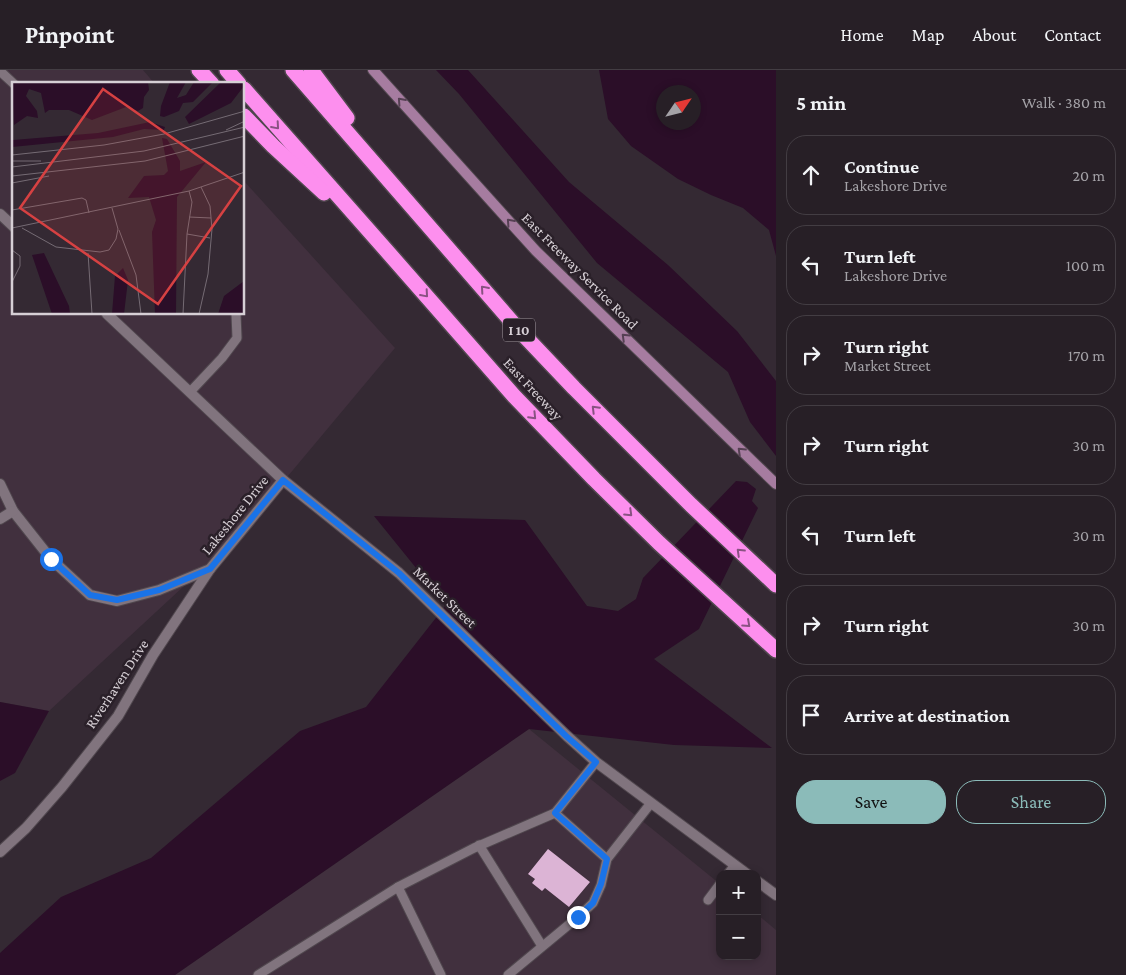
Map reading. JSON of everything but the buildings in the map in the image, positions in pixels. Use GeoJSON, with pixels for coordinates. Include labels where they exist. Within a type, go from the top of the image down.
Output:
{"type":"FeatureCollection","features":[{"type":"Feature","properties":{"kind":"highway"},"geometry":{"type":"LineString","coordinates":[[199,70],[210,82]]}},
{"type":"Feature","properties":{"kind":"highway"},"geometry":{"type":"LineString","coordinates":[[227,70],[237,82]]}},
{"type":"Feature","properties":{"kind":"highway","name":"East Freeway"},"geometry":{"type":"LineString","coordinates":[[293,70],[518,329],[691,505],[776,585]]}},
{"type":"Feature","properties":{"kind":"highway"},"geometry":{"type":"LineString","coordinates":[[311,70],[416,211]]}},
{"type":"Feature","properties":{"kind":"highway","name":"East Freeway"},"geometry":{"type":"LineString","coordinates":[[245,90],[514,396],[666,550],[776,650]]}},
{"type":"Feature","properties":{"kind":"highway"},"geometry":{"type":"LineString","coordinates":[[245,117],[273,146],[394,258]]}},
{"type":"Feature","properties":{"kind":"main road","name":"East Freeway Service Road"},"geometry":{"type":"LineString","coordinates":[[373,70],[536,250],[776,484]]}},
{"type":"Feature","properties":{"kind":"street"},"geometry":{"type":"LineString","coordinates":[[0,214],[12,225]]}},
{"type":"Feature","properties":{"kind":"street","name":"Market Street"},"geometry":{"type":"LineString","coordinates":[[108,315],[283,480],[399,573],[566,736],[596,762],[742,870]]}},
{"type":"Feature","properties":{"kind":"street","name":"Lakeshore Drive"},"geometry":{"type":"LineString","coordinates":[[0,484],[13,511],[51,559],[90,595],[117,600],[159,590],[210,569],[283,480]]}},
{"type":"Feature","properties":{"kind":"street"},"geometry":{"type":"LineString","coordinates":[[0,519],[13,511]]}},
{"type":"Feature","properties":{"kind":"street","name":"Riverhaven Drive"},"geometry":{"type":"LineString","coordinates":[[0,852],[26,828],[62,787],[118,716],[153,655],[210,569]]}},
{"type":"Feature","properties":{"kind":"street"},"geometry":{"type":"LineString","coordinates":[[761,885],[776,895]]}},
{"type":"Feature","properties":{"kind":"lane"},"geometry":{"type":"LineString","coordinates":[[0,71],[12,82]]}},
{"type":"Feature","properties":{"kind":"lane"},"geometry":{"type":"LineString","coordinates":[[190,392],[238,338],[236,315]]}},
{"type":"Feature","properties":{"kind":"lane"},"geometry":{"type":"LineString","coordinates":[[258,975],[398,887],[479,846],[555,813],[596,762]]}},
{"type":"Feature","properties":{"kind":"lane"},"geometry":{"type":"LineString","coordinates":[[508,975],[593,903],[601,884],[607,859],[651,803]]}},
{"type":"Feature","properties":{"kind":"lane"},"geometry":{"type":"LineString","coordinates":[[555,813],[607,859]]}},
{"type":"Feature","properties":{"kind":"lane"},"geometry":{"type":"LineString","coordinates":[[479,846],[542,946]]}},
{"type":"Feature","properties":{"kind":"lane"},"geometry":{"type":"LineString","coordinates":[[731,870],[735,865]]}},
{"type":"Feature","properties":{"kind":"lane"},"geometry":{"type":"LineString","coordinates":[[398,887],[441,975]]}},
{"type":"Feature","properties":{"kind":"lane"},"geometry":{"type":"LineString","coordinates":[[708,900],[716,889]]}},
{"type":"Feature","properties":{"kind":"shaded area"},"geometry":{"type":"Polygon","coordinates":[[[0,70],[143,70],[153,82],[12,82],[12,315],[245,315],[245,182],[395,348],[237,537],[49,711],[0,702],[0,70]]]}},
{"type":"Feature","properties":{"kind":"shaded area"},"geometry":{"type":"Polygon","coordinates":[[[436,70],[468,70],[569,182],[668,265],[737,331],[776,381],[776,456],[750,422],[728,372],[597,263],[459,94],[436,70]]]}},
{"type":"Feature","properties":{"kind":"shaded area"},"geometry":{"type":"Polygon","coordinates":[[[599,70],[776,70],[776,256],[769,230],[743,208],[678,179],[631,146],[608,119],[599,70]]]}},
{"type":"Feature","properties":{"kind":"shaded area"},"geometry":{"type":"Polygon","coordinates":[[[736,481],[747,482],[756,489],[752,501],[758,508],[699,629],[654,659],[772,748],[674,745],[529,729],[175,975],[0,975],[0,953],[61,897],[151,858],[300,731],[366,707],[446,605],[374,516],[525,520],[587,606],[618,611],[636,599],[643,578],[736,481]]]}},
{"type":"Feature","properties":{"kind":"shaded area"},"geometry":{"type":"Polygon","coordinates":[[[0,702],[49,711],[15,773],[0,781],[0,702]]]}},
{"type":"Feature","properties":{"kind":"shaded area"},"geometry":{"type":"Polygon","coordinates":[[[529,729],[716,881],[716,960],[761,960],[761,917],[776,930],[776,975],[175,975],[529,729]]]}},
{"type":"Feature","properties":{"kind":"route"},"geometry":{"type":"LineString","coordinates":[[51,559],[90,595],[117,600],[159,590],[210,569],[283,480],[399,573],[566,736],[596,762],[555,813],[607,859],[601,884],[593,903],[578,917]]}}]}
